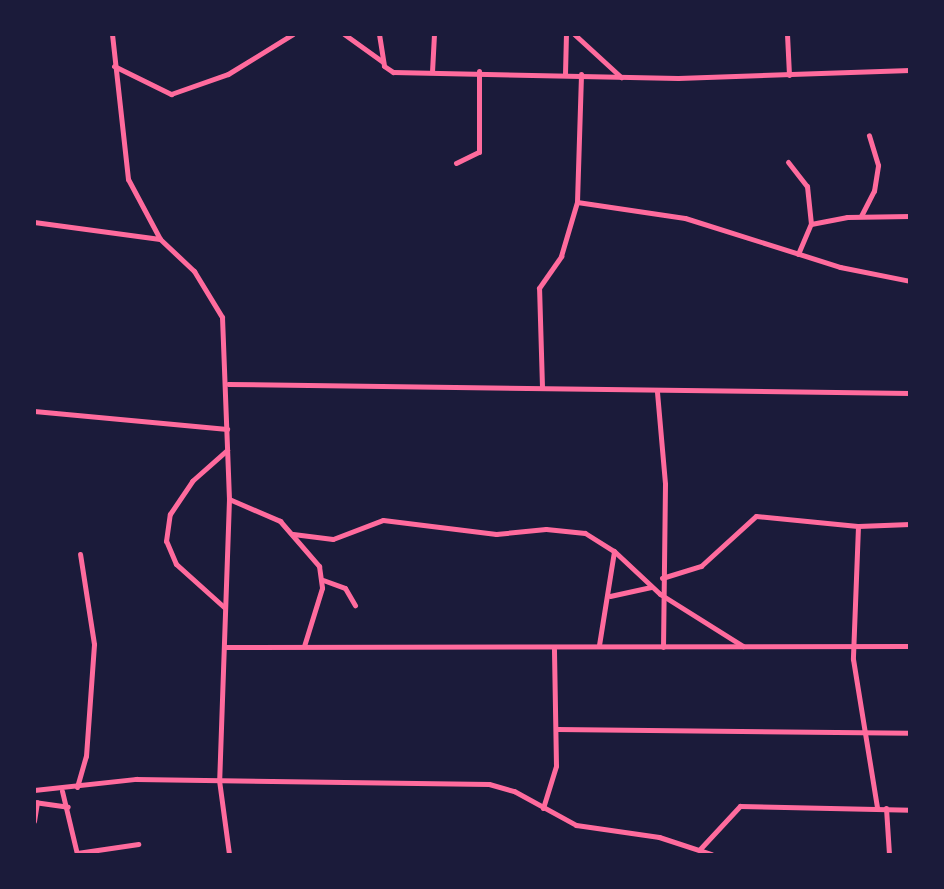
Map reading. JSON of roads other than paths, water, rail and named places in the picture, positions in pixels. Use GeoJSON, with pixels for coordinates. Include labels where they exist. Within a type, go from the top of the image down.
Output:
{"type":"FeatureCollection","features":[{"type":"Feature","properties":{"kind":"street"},"geometry":{"type":"LineString","coordinates":[[112,34],[122,158],[160,239],[194,272],[222,317],[228,384],[229,500],[226,647],[219,780],[229,855]]}},
{"type":"Feature","properties":{"kind":"street"},"geometry":{"type":"LineString","coordinates":[[114,66],[171,94],[228,74],[293,34]]}},
{"type":"Feature","properties":{"kind":"street"},"geometry":{"type":"LineString","coordinates":[[344,34],[393,72],[479,71],[581,74],[623,78],[909,70]]}},
{"type":"Feature","properties":{"kind":"street"},"geometry":{"type":"LineString","coordinates":[[379,34],[383,62]]}},
{"type":"Feature","properties":{"kind":"street"},"geometry":{"type":"LineString","coordinates":[[432,72],[434,34]]}},
{"type":"Feature","properties":{"kind":"street"},"geometry":{"type":"LineString","coordinates":[[565,74],[566,34]]}},
{"type":"Feature","properties":{"kind":"street"},"geometry":{"type":"LineString","coordinates":[[574,34],[623,78]]}},
{"type":"Feature","properties":{"kind":"street"},"geometry":{"type":"LineString","coordinates":[[787,34],[789,75]]}},
{"type":"Feature","properties":{"kind":"street"},"geometry":{"type":"LineString","coordinates":[[456,163],[472,159],[480,146],[479,71]]}},
{"type":"Feature","properties":{"kind":"street"},"geometry":{"type":"LineString","coordinates":[[542,387],[540,282],[561,255],[577,202],[581,74]]}},
{"type":"Feature","properties":{"kind":"street"},"geometry":{"type":"LineString","coordinates":[[861,216],[874,191],[878,165],[870,135]]}},
{"type":"Feature","properties":{"kind":"street"},"geometry":{"type":"LineString","coordinates":[[788,162],[807,186],[811,224],[798,254]]}},
{"type":"Feature","properties":{"kind":"street"},"geometry":{"type":"LineString","coordinates":[[577,202],[685,218],[798,254],[909,281]]}},
{"type":"Feature","properties":{"kind":"street"},"geometry":{"type":"LineString","coordinates":[[811,224],[861,216],[909,216]]}},
{"type":"Feature","properties":{"kind":"street"},"geometry":{"type":"LineString","coordinates":[[34,222],[160,239]]}},
{"type":"Feature","properties":{"kind":"street"},"geometry":{"type":"LineString","coordinates":[[228,384],[542,387],[657,392],[909,393]]}},
{"type":"Feature","properties":{"kind":"street"},"geometry":{"type":"LineString","coordinates":[[657,392],[665,484],[660,594],[663,647]]}},
{"type":"Feature","properties":{"kind":"street"},"geometry":{"type":"LineString","coordinates":[[34,411],[227,429]]}},
{"type":"Feature","properties":{"kind":"street"},"geometry":{"type":"LineString","coordinates":[[225,608],[176,564],[166,541],[170,514],[192,481],[227,450]]}},
{"type":"Feature","properties":{"kind":"street"},"geometry":{"type":"LineString","coordinates":[[229,500],[280,521],[319,566],[323,580],[304,646]]}},
{"type":"Feature","properties":{"kind":"street"},"geometry":{"type":"LineString","coordinates":[[662,578],[701,566],[756,516],[858,526],[909,524]]}},
{"type":"Feature","properties":{"kind":"street"},"geometry":{"type":"LineString","coordinates":[[293,534],[333,539],[383,520],[496,534],[569,529],[614,551],[660,594],[742,646]]}},
{"type":"Feature","properties":{"kind":"street"},"geometry":{"type":"LineString","coordinates":[[858,526],[853,578],[859,595],[853,646],[878,808]]}},
{"type":"Feature","properties":{"kind":"street"},"geometry":{"type":"LineString","coordinates":[[599,645],[610,596],[614,551]]}},
{"type":"Feature","properties":{"kind":"street"},"geometry":{"type":"LineString","coordinates":[[77,787],[86,756],[94,644],[80,554]]}},
{"type":"Feature","properties":{"kind":"street"},"geometry":{"type":"LineString","coordinates":[[323,580],[345,588],[356,605]]}},
{"type":"Feature","properties":{"kind":"street"},"geometry":{"type":"LineString","coordinates":[[610,596],[652,587]]}},
{"type":"Feature","properties":{"kind":"street"},"geometry":{"type":"LineString","coordinates":[[226,647],[909,646]]}},
{"type":"Feature","properties":{"kind":"street"},"geometry":{"type":"LineString","coordinates":[[543,808],[552,789],[557,729],[554,647]]}},
{"type":"Feature","properties":{"kind":"street"},"geometry":{"type":"LineString","coordinates":[[557,729],[866,729],[909,733]]}},
{"type":"Feature","properties":{"kind":"street"},"geometry":{"type":"LineString","coordinates":[[34,790],[62,791],[121,779],[489,784],[514,791],[576,825],[659,837],[700,849],[711,855]]}},
{"type":"Feature","properties":{"kind":"street"},"geometry":{"type":"LineString","coordinates":[[62,791],[68,807],[77,854],[138,843]]}},
{"type":"Feature","properties":{"kind":"street"},"geometry":{"type":"LineString","coordinates":[[34,821],[36,802],[68,807]]}},
{"type":"Feature","properties":{"kind":"street"},"geometry":{"type":"LineString","coordinates":[[700,849],[740,806],[909,810]]}},
{"type":"Feature","properties":{"kind":"street"},"geometry":{"type":"LineString","coordinates":[[886,808],[890,855]]}}]}
